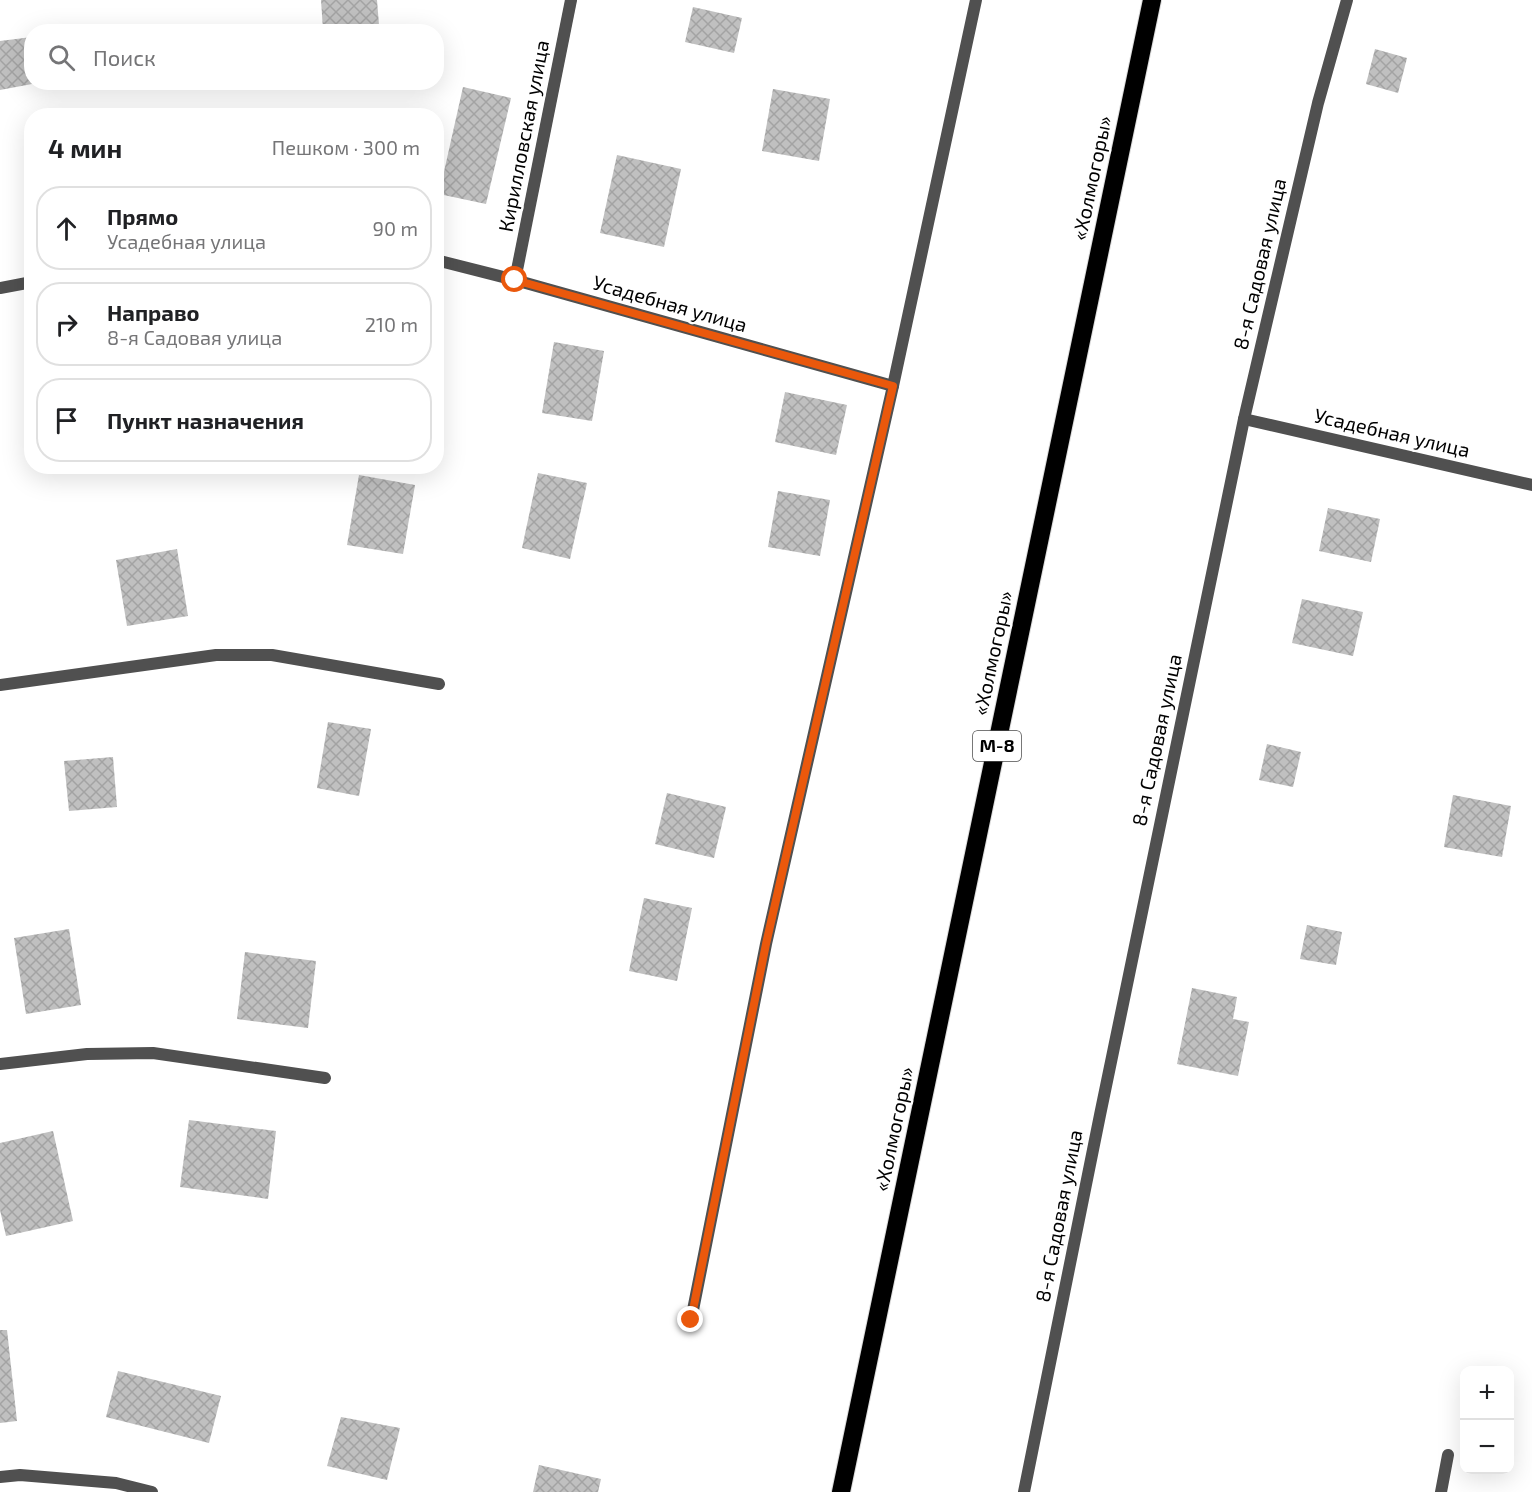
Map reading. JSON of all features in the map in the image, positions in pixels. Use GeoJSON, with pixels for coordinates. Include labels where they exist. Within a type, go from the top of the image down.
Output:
{"type":"FeatureCollection","features":[{"type":"Feature","properties":{"kind":"highway","name":"«Холмогоры»"},"geometry":{"type":"LineString","coordinates":[[841,1492],[1152,0]]}},
{"type":"Feature","properties":{"kind":"street","name":"Кирилловская улица"},"geometry":{"type":"LineString","coordinates":[[515,280],[571,0]]}},
{"type":"Feature","properties":{"kind":"street"},"geometry":{"type":"LineString","coordinates":[[691,1320],[766,944],[893,386],[976,0]]}},
{"type":"Feature","properties":{"kind":"street","name":"8-я Садовая улица"},"geometry":{"type":"LineString","coordinates":[[1023,1492],[1244,419],[1318,103],[1347,0]]}},
{"type":"Feature","properties":{"kind":"street","name":"Усадебная улица"},"geometry":{"type":"LineString","coordinates":[[444,262],[893,386]]}},
{"type":"Feature","properties":{"kind":"street"},"geometry":{"type":"LineString","coordinates":[[0,288],[24,284]]}},
{"type":"Feature","properties":{"kind":"street","name":"Усадебная улица"},"geometry":{"type":"LineString","coordinates":[[1244,419],[1532,486]]}},
{"type":"Feature","properties":{"kind":"street"},"geometry":{"type":"LineString","coordinates":[[0,685],[216,655],[272,655],[439,684]]}},
{"type":"Feature","properties":{"kind":"street"},"geometry":{"type":"LineString","coordinates":[[0,1064],[87,1054],[153,1053],[326,1078]]}},
{"type":"Feature","properties":{"kind":"street"},"geometry":{"type":"LineString","coordinates":[[1441,1492],[1448,1455]]}},
{"type":"Feature","properties":{"kind":"street"},"geometry":{"type":"LineString","coordinates":[[0,1478],[20,1475],[116,1483],[152,1492]]}},
{"type":"Feature","properties":{"kind":"building"},"geometry":{"type":"Polygon","coordinates":[[[321,0],[377,0],[379,24],[323,24],[321,0]]]}},
{"type":"Feature","properties":{"kind":"building"},"geometry":{"type":"Polygon","coordinates":[[[693,7],[742,18],[734,53],[685,42],[693,7]]]}},
{"type":"Feature","properties":{"kind":"building"},"geometry":{"type":"Polygon","coordinates":[[[24,38],[24,86],[0,90],[0,41],[24,38]]]}},
{"type":"Feature","properties":{"kind":"building"},"geometry":{"type":"Polygon","coordinates":[[[1375,49],[1407,58],[1398,93],[1366,84],[1375,49]]]}},
{"type":"Feature","properties":{"kind":"building"},"geometry":{"type":"Polygon","coordinates":[[[463,87],[511,98],[486,204],[444,195],[444,172],[463,87]]]}},
{"type":"Feature","properties":{"kind":"building"},"geometry":{"type":"Polygon","coordinates":[[[773,89],[830,99],[819,161],[762,151],[773,89]]]}},
{"type":"Feature","properties":{"kind":"building"},"geometry":{"type":"Polygon","coordinates":[[[617,155],[681,169],[664,247],[600,233],[617,155]]]}},
{"type":"Feature","properties":{"kind":"building"},"geometry":{"type":"Polygon","coordinates":[[[554,342],[604,351],[592,421],[542,413],[554,342]]]}},
{"type":"Feature","properties":{"kind":"building"},"geometry":{"type":"Polygon","coordinates":[[[785,392],[847,405],[836,455],[775,442],[785,392]]]}},
{"type":"Feature","properties":{"kind":"building"},"geometry":{"type":"Polygon","coordinates":[[[538,473],[587,483],[570,559],[522,548],[538,473]]]}},
{"type":"Feature","properties":{"kind":"building"},"geometry":{"type":"Polygon","coordinates":[[[359,475],[415,485],[403,554],[347,545],[359,475]]]}},
{"type":"Feature","properties":{"kind":"building"},"geometry":{"type":"Polygon","coordinates":[[[778,491],[830,500],[820,556],[768,547],[778,491]]]}},
{"type":"Feature","properties":{"kind":"building"},"geometry":{"type":"Polygon","coordinates":[[[1328,508],[1380,519],[1371,562],[1319,551],[1328,508]]]}},
{"type":"Feature","properties":{"kind":"building"},"geometry":{"type":"Polygon","coordinates":[[[177,549],[188,616],[127,626],[116,560],[177,549]]]}},
{"type":"Feature","properties":{"kind":"building"},"geometry":{"type":"Polygon","coordinates":[[[1302,599],[1363,612],[1353,656],[1292,643],[1302,599]]]}},
{"type":"Feature","properties":{"kind":"building"},"geometry":{"type":"Polygon","coordinates":[[[328,722],[371,729],[359,796],[317,788],[328,722]]]}},
{"type":"Feature","properties":{"kind":"building"},"geometry":{"type":"Polygon","coordinates":[[[1267,744],[1301,752],[1293,787],[1259,780],[1267,744]]]}},
{"type":"Feature","properties":{"kind":"building"},"geometry":{"type":"Polygon","coordinates":[[[113,757],[117,807],[69,811],[64,761],[113,757]]]}},
{"type":"Feature","properties":{"kind":"building"},"geometry":{"type":"Polygon","coordinates":[[[667,793],[726,807],[714,858],[655,844],[667,793]]]}},
{"type":"Feature","properties":{"kind":"building"},"geometry":{"type":"Polygon","coordinates":[[[1453,795],[1511,806],[1502,857],[1444,847],[1453,795]]]}},
{"type":"Feature","properties":{"kind":"building"},"geometry":{"type":"Polygon","coordinates":[[[644,898],[692,908],[677,981],[629,971],[644,898]]]}},
{"type":"Feature","properties":{"kind":"building"},"geometry":{"type":"Polygon","coordinates":[[[1307,925],[1342,932],[1336,965],[1300,959],[1307,925]]]}},
{"type":"Feature","properties":{"kind":"building"},"geometry":{"type":"Polygon","coordinates":[[[69,929],[81,1005],[26,1014],[14,938],[69,929]]]}},
{"type":"Feature","properties":{"kind":"building"},"geometry":{"type":"Polygon","coordinates":[[[245,952],[316,961],[308,1028],[237,1019],[245,952]]]}},
{"type":"Feature","properties":{"kind":"building"},"geometry":{"type":"Polygon","coordinates":[[[1192,988],[1237,997],[1233,1019],[1249,1022],[1238,1076],[1177,1064],[1192,988]]]}},
{"type":"Feature","properties":{"kind":"building"},"geometry":{"type":"Polygon","coordinates":[[[189,1120],[276,1131],[268,1199],[180,1187],[189,1120]]]}},
{"type":"Feature","properties":{"kind":"building"},"geometry":{"type":"Polygon","coordinates":[[[53,1131],[73,1221],[6,1236],[0,1210],[0,1143],[53,1131]]]}},
{"type":"Feature","properties":{"kind":"building"},"geometry":{"type":"Polygon","coordinates":[[[0,1330],[7,1330],[17,1421],[0,1423],[0,1330]]]}},
{"type":"Feature","properties":{"kind":"building"},"geometry":{"type":"Polygon","coordinates":[[[118,1371],[221,1396],[209,1443],[106,1417],[118,1371]]]}},
{"type":"Feature","properties":{"kind":"building"},"geometry":{"type":"Polygon","coordinates":[[[341,1417],[400,1428],[387,1480],[327,1466],[341,1417]]]}},
{"type":"Feature","properties":{"kind":"building"},"geometry":{"type":"Polygon","coordinates":[[[539,1465],[601,1479],[598,1492],[533,1492],[539,1465]]]}},
{"type":"Feature","properties":{"kind":"route"},"geometry":{"type":"LineString","coordinates":[[515,280],[893,386],[766,944],[691,1320]]}}]}
